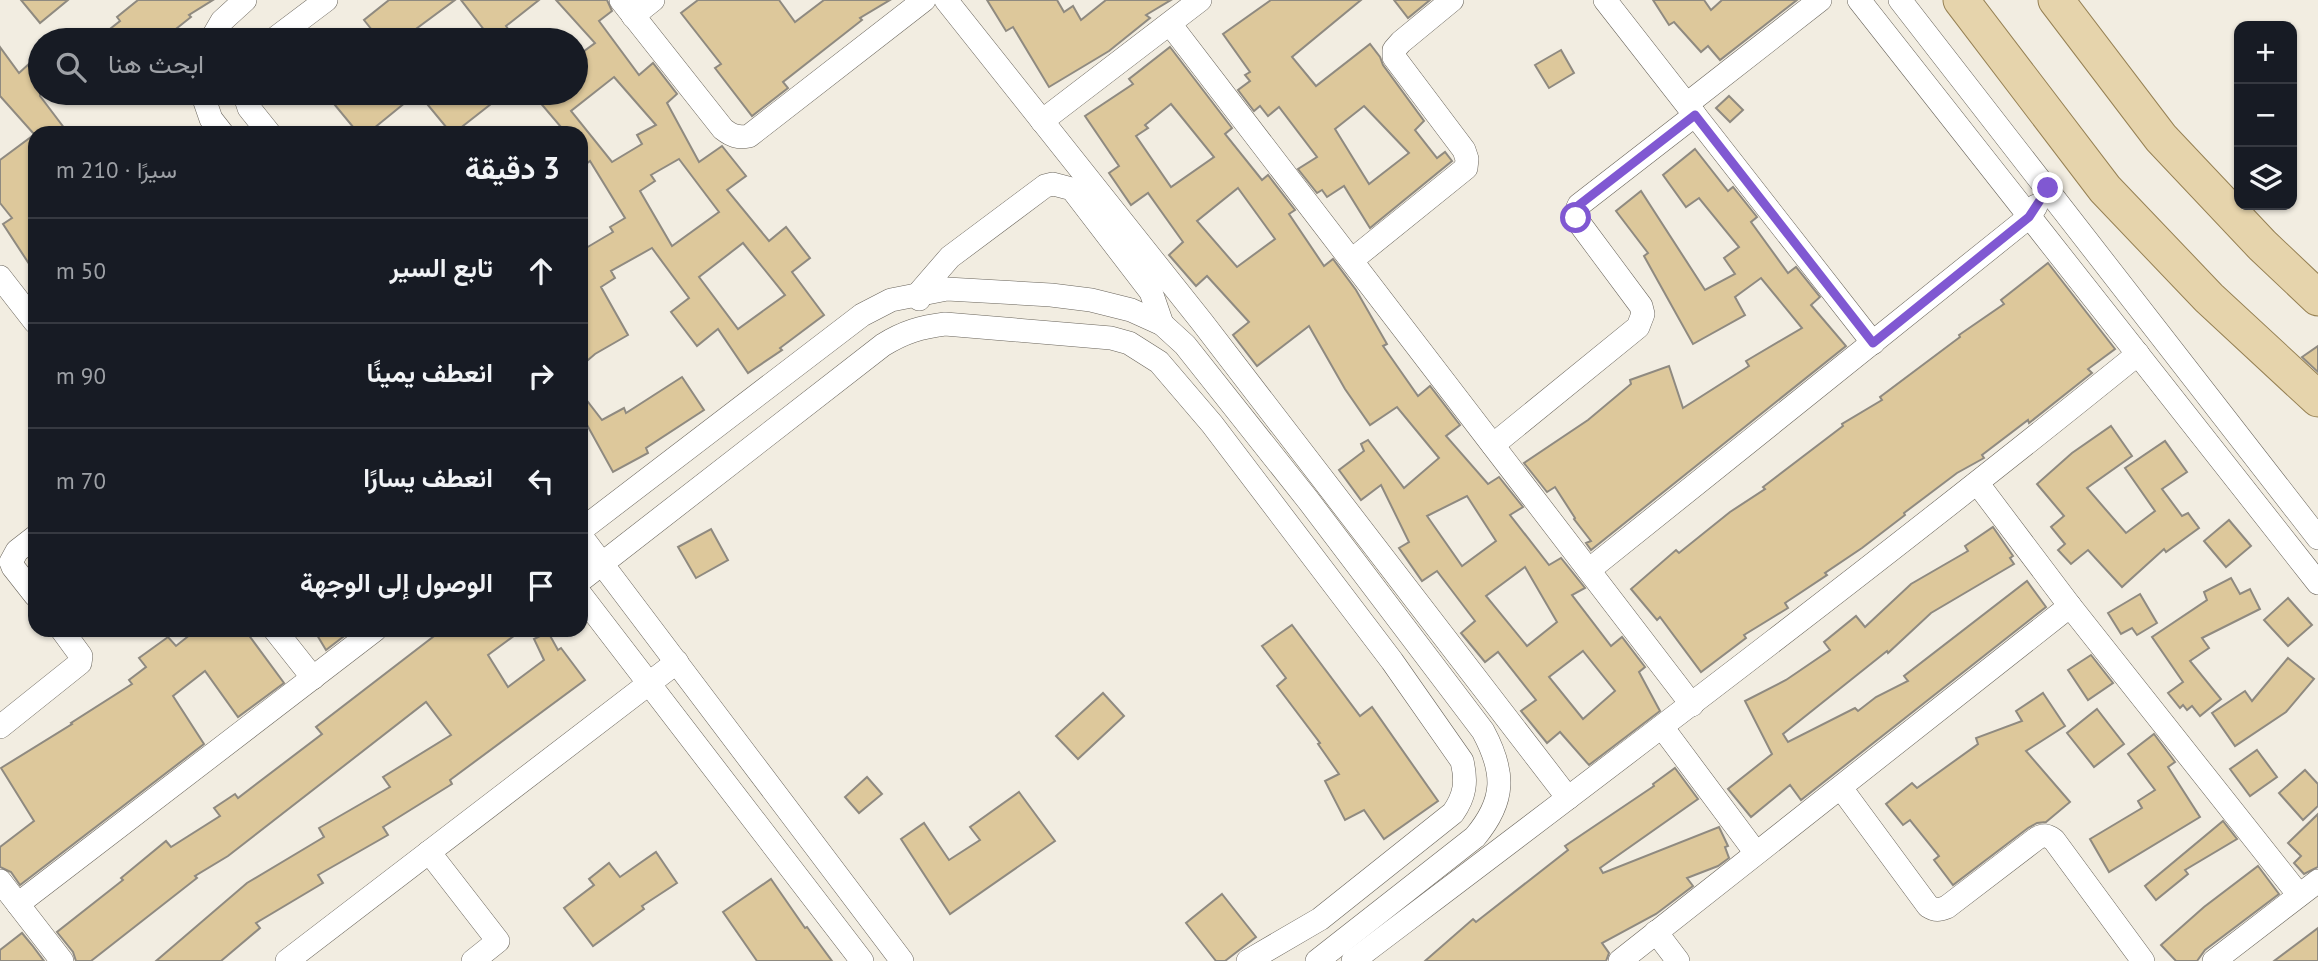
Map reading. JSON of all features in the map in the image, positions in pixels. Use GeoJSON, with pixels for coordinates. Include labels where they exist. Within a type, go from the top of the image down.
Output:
{"type":"FeatureCollection","features":[{"type":"Feature","properties":{"kind":"main road"},"geometry":{"type":"LineString","coordinates":[[1961,0],[2105,189],[2209,298],[2318,399]]}},
{"type":"Feature","properties":{"kind":"main road"},"geometry":{"type":"LineString","coordinates":[[2056,0],[2161,138],[2262,245],[2318,298]]}},
{"type":"Feature","properties":{"kind":"street"},"geometry":{"type":"LineString","coordinates":[[218,28],[245,0]]}},
{"type":"Feature","properties":{"kind":"street"},"geometry":{"type":"LineString","coordinates":[[289,28],[326,0]]}},
{"type":"Feature","properties":{"kind":"street"},"geometry":{"type":"LineString","coordinates":[[653,0],[627,8],[723,129],[732,136],[741,137],[749,136],[924,0]]}},
{"type":"Feature","properties":{"kind":"street"},"geometry":{"type":"LineString","coordinates":[[946,0],[1202,322],[1568,798]]}},
{"type":"Feature","properties":{"kind":"street"},"geometry":{"type":"LineString","coordinates":[[1042,121],[1200,0]]}},
{"type":"Feature","properties":{"kind":"street"},"geometry":{"type":"LineString","coordinates":[[1352,260],[1466,168],[1464,150],[1394,57],[1394,50],[1401,42],[1452,0]]}},
{"type":"Feature","properties":{"kind":"street"},"geometry":{"type":"LineString","coordinates":[[1605,0],[1873,343]]}},
{"type":"Feature","properties":{"kind":"street"},"geometry":{"type":"LineString","coordinates":[[1493,445],[1642,321],[1641,306],[1576,218],[1579,205],[1820,0]]}},
{"type":"Feature","properties":{"kind":"street"},"geometry":{"type":"LineString","coordinates":[[1859,0],[2318,583]]}},
{"type":"Feature","properties":{"kind":"street"},"geometry":{"type":"LineString","coordinates":[[1877,22],[1901,1],[2318,538]]}},
{"type":"Feature","properties":{"kind":"street"},"geometry":{"type":"LineString","coordinates":[[1170,24],[1692,705]]}},
{"type":"Feature","properties":{"kind":"street"},"geometry":{"type":"LineString","coordinates":[[206,105],[216,126]]}},
{"type":"Feature","properties":{"kind":"street"},"geometry":{"type":"LineString","coordinates":[[248,105],[263,126]]}},
{"type":"Feature","properties":{"kind":"street"},"geometry":{"type":"LineString","coordinates":[[920,327],[918,293],[950,257],[1045,186],[1063,185],[1072,189],[1134,267],[1151,292],[1162,324]]}},
{"type":"Feature","properties":{"kind":"street"},"geometry":{"type":"LineString","coordinates":[[1588,569],[2029,217],[2048,188]]}},
{"type":"Feature","properties":{"kind":"street"},"geometry":{"type":"LineString","coordinates":[[0,277],[28,313]]}},
{"type":"Feature","properties":{"kind":"street"},"geometry":{"type":"LineString","coordinates":[[588,525],[862,315],[891,300],[947,289],[1091,300],[1131,310],[1162,324],[1194,355],[1308,500],[1483,731],[1494,751],[1499,774],[1498,799],[1491,818],[1475,837],[1317,961]]}},
{"type":"Feature","properties":{"kind":"street"},"geometry":{"type":"LineString","coordinates":[[588,575],[902,333],[920,327],[945,324],[1111,338],[1143,350],[1159,362],[1212,424],[1392,661],[1462,761],[1465,776],[1465,789],[1453,813],[1272,955],[1248,961]]}},
{"type":"Feature","properties":{"kind":"street"},"geometry":{"type":"LineString","coordinates":[[1143,350],[1162,324]]}},
{"type":"Feature","properties":{"kind":"street"},"geometry":{"type":"LineString","coordinates":[[1353,961],[1692,705],[1978,484],[2138,354]]}},
{"type":"Feature","properties":{"kind":"street"},"geometry":{"type":"LineString","coordinates":[[1978,484],[2070,606],[2298,895]]}},
{"type":"Feature","properties":{"kind":"street"},"geometry":{"type":"LineString","coordinates":[[28,542],[17,551],[12,562],[28,586]]}},
{"type":"Feature","properties":{"kind":"street"},"geometry":{"type":"LineString","coordinates":[[588,545],[902,961]]}},
{"type":"Feature","properties":{"kind":"street"},"geometry":{"type":"LineString","coordinates":[[588,604],[862,961]]}},
{"type":"Feature","properties":{"kind":"street"},"geometry":{"type":"LineString","coordinates":[[1620,961],[2070,606]]}},
{"type":"Feature","properties":{"kind":"street"},"geometry":{"type":"LineString","coordinates":[[0,727],[80,663],[81,656],[67,637]]}},
{"type":"Feature","properties":{"kind":"street"},"geometry":{"type":"LineString","coordinates":[[281,637],[313,678]]}},
{"type":"Feature","properties":{"kind":"street"},"geometry":{"type":"LineString","coordinates":[[18,904],[367,637]]}},
{"type":"Feature","properties":{"kind":"street"},"geometry":{"type":"LineString","coordinates":[[1392,661],[1416,643]]}},
{"type":"Feature","properties":{"kind":"street"},"geometry":{"type":"LineString","coordinates":[[287,961],[677,662]]}},
{"type":"Feature","properties":{"kind":"street"},"geometry":{"type":"LineString","coordinates":[[1662,727],[1756,853]]}},
{"type":"Feature","properties":{"kind":"street"},"geometry":{"type":"LineString","coordinates":[[1494,751],[1519,734]]}},
{"type":"Feature","properties":{"kind":"street"},"geometry":{"type":"LineString","coordinates":[[1841,788],[1928,906],[1934,909],[1947,907],[2036,839],[2042,835],[2048,836],[2054,840],[2143,961]]}},
{"type":"Feature","properties":{"kind":"street"},"geometry":{"type":"LineString","coordinates":[[429,852],[498,941],[473,961]]}},
{"type":"Feature","properties":{"kind":"street"},"geometry":{"type":"LineString","coordinates":[[1445,861],[1459,881]]}},
{"type":"Feature","properties":{"kind":"street"},"geometry":{"type":"LineString","coordinates":[[0,881],[62,961]]}},
{"type":"Feature","properties":{"kind":"street"},"geometry":{"type":"LineString","coordinates":[[2214,961],[2318,881]]}},
{"type":"Feature","properties":{"kind":"street"},"geometry":{"type":"LineString","coordinates":[[1656,932],[1678,961]]}},
{"type":"Feature","properties":{"kind":"building"},"geometry":{"type":"Polygon","coordinates":[[[21,0],[68,0],[40,23],[21,0]]]}},
{"type":"Feature","properties":{"kind":"building"},"geometry":{"type":"Polygon","coordinates":[[[138,0],[213,0],[189,15],[191,17],[177,28],[111,28],[120,21],[117,17],[138,0]]]}},
{"type":"Feature","properties":{"kind":"building"},"geometry":{"type":"Polygon","coordinates":[[[389,0],[455,0],[417,28],[370,28],[364,20],[389,0]]]}},
{"type":"Feature","properties":{"kind":"building"},"geometry":{"type":"Polygon","coordinates":[[[461,0],[539,0],[506,26],[507,28],[483,28],[461,0]]]}},
{"type":"Feature","properties":{"kind":"building"},"geometry":{"type":"Polygon","coordinates":[[[556,0],[607,0],[612,11],[599,21],[639,75],[653,63],[677,94],[667,103],[699,162],[722,146],[746,176],[727,190],[769,241],[786,227],[810,258],[792,272],[824,315],[780,348],[782,350],[748,373],[718,329],[697,346],[671,312],[689,298],[652,248],[611,271],[615,278],[601,287],[628,335],[588,360],[588,247],[613,232],[610,227],[625,218],[590,161],[588,163],[588,132],[612,162],[642,144],[637,135],[656,125],[614,77],[588,98],[588,48],[595,43],[588,35],[588,28],[581,28],[556,0]],[[679,159],[651,175],[655,181],[640,191],[672,246],[719,212],[679,159]],[[743,243],[699,277],[738,329],[785,295],[743,243]]]}},
{"type":"Feature","properties":{"kind":"building"},"geometry":{"type":"Polygon","coordinates":[[[698,0],[779,0],[795,22],[824,0],[890,0],[860,18],[862,20],[783,82],[788,88],[752,116],[715,68],[721,64],[681,13],[698,0]]]}},
{"type":"Feature","properties":{"kind":"building"},"geometry":{"type":"Polygon","coordinates":[[[987,0],[1057,0],[1064,12],[1073,6],[1081,20],[1106,0],[1171,0],[1146,15],[1150,18],[1109,51],[1049,87],[1013,27],[1006,31],[987,0]]]}},
{"type":"Feature","properties":{"kind":"building"},"geometry":{"type":"Polygon","coordinates":[[[1271,0],[1361,0],[1292,57],[1316,86],[1370,44],[1424,121],[1415,130],[1437,158],[1445,152],[1452,161],[1370,228],[1344,186],[1327,197],[1322,190],[1317,193],[1298,169],[1317,157],[1279,107],[1268,116],[1260,106],[1254,111],[1238,90],[1250,81],[1245,75],[1250,72],[1223,34],[1271,0]],[[1364,106],[1335,129],[1369,184],[1409,153],[1364,106]]]}},
{"type":"Feature","properties":{"kind":"building"},"geometry":{"type":"Polygon","coordinates":[[[1394,0],[1430,0],[1408,18],[1394,0]]]}},
{"type":"Feature","properties":{"kind":"building"},"geometry":{"type":"Polygon","coordinates":[[[1653,0],[1704,0],[1711,10],[1722,0],[1797,0],[1720,60],[1708,46],[1701,52],[1674,22],[1669,25],[1653,0]]]}},
{"type":"Feature","properties":{"kind":"building"},"geometry":{"type":"Polygon","coordinates":[[[0,47],[19,73],[28,65],[28,105],[47,105],[63,126],[28,127],[0,96],[0,47]]]}},
{"type":"Feature","properties":{"kind":"building"},"geometry":{"type":"Polygon","coordinates":[[[1170,47],[1232,128],[1225,134],[1262,180],[1268,175],[1295,210],[1289,214],[1324,266],[1333,259],[1356,290],[1387,344],[1383,346],[1418,396],[1430,386],[1460,425],[1446,436],[1488,484],[1499,477],[1523,507],[1510,515],[1549,565],[1561,558],[1585,588],[1572,595],[1611,646],[1622,637],[1645,667],[1639,672],[1660,711],[1589,765],[1560,732],[1547,743],[1521,711],[1536,700],[1498,652],[1485,662],[1461,633],[1475,621],[1437,571],[1422,581],[1399,548],[1409,542],[1381,485],[1361,500],[1339,470],[1364,451],[1361,444],[1368,440],[1404,488],[1439,458],[1397,407],[1370,425],[1345,389],[1309,326],[1257,366],[1233,335],[1249,322],[1207,276],[1196,286],[1169,255],[1183,242],[1148,193],[1131,205],[1109,173],[1119,166],[1085,116],[1133,84],[1129,79],[1170,47]],[[1171,104],[1145,125],[1148,128],[1136,136],[1171,187],[1214,157],[1171,104]],[[1238,188],[1197,221],[1237,267],[1275,239],[1238,188]],[[1467,496],[1427,516],[1462,566],[1496,541],[1467,496]],[[1525,567],[1486,596],[1527,646],[1557,622],[1525,567]],[[1583,651],[1549,677],[1583,719],[1615,691],[1583,651]]]}},
{"type":"Feature","properties":{"kind":"building"},"geometry":{"type":"Polygon","coordinates":[[[1561,50],[1574,73],[1549,88],[1535,65],[1561,50]]]}},
{"type":"Feature","properties":{"kind":"building"},"geometry":{"type":"Polygon","coordinates":[[[1729,96],[1743,110],[1730,122],[1716,108],[1729,96]]]}},
{"type":"Feature","properties":{"kind":"building"},"geometry":{"type":"Polygon","coordinates":[[[335,105],[402,105],[377,126],[352,126],[335,105]]]}},
{"type":"Feature","properties":{"kind":"building"},"geometry":{"type":"Polygon","coordinates":[[[428,105],[490,105],[463,126],[445,126],[428,105]]]}},
{"type":"Feature","properties":{"kind":"building"},"geometry":{"type":"Polygon","coordinates":[[[542,105],[579,105],[571,111],[583,126],[560,126],[542,105]]]}},
{"type":"Feature","properties":{"kind":"building"},"geometry":{"type":"Polygon","coordinates":[[[28,139],[28,262],[3,224],[12,218],[0,203],[0,160],[28,139]]]}},
{"type":"Feature","properties":{"kind":"building"},"geometry":{"type":"Polygon","coordinates":[[[1695,149],[1728,191],[1733,187],[1757,217],[1751,222],[1788,273],[1796,267],[1820,297],[1811,305],[1846,346],[1591,550],[1586,543],[1591,541],[1555,487],[1547,492],[1524,463],[1588,420],[1631,384],[1630,380],[1669,366],[1683,408],[1749,366],[1746,361],[1802,328],[1761,278],[1735,297],[1745,315],[1693,344],[1644,256],[1648,253],[1616,211],[1641,191],[1705,290],[1735,274],[1724,258],[1739,247],[1699,198],[1686,207],[1663,175],[1695,149]]]}},
{"type":"Feature","properties":{"kind":"building"},"geometry":{"type":"Polygon","coordinates":[[[2048,263],[2115,349],[2088,369],[2092,373],[2029,423],[2028,420],[1982,455],[1984,458],[1957,473],[1862,548],[1825,573],[1827,575],[1785,603],[1788,608],[1744,635],[1746,638],[1701,672],[1660,617],[1657,620],[1631,589],[1676,550],[1679,553],[1730,512],[1765,489],[1763,487],[1843,426],[1842,424],[1882,400],[1880,397],[1960,337],[1959,335],[2004,304],[2001,300],[2048,263]]]}},
{"type":"Feature","properties":{"kind":"building"},"geometry":{"type":"Polygon","coordinates":[[[2318,346],[2318,372],[2302,357],[2318,346]]]}},
{"type":"Feature","properties":{"kind":"building"},"geometry":{"type":"Polygon","coordinates":[[[682,377],[704,410],[646,448],[648,453],[613,472],[588,427],[588,402],[602,420],[624,408],[626,413],[682,377]]]}},
{"type":"Feature","properties":{"kind":"building"},"geometry":{"type":"Polygon","coordinates":[[[2111,426],[2132,456],[2087,488],[2126,533],[2155,511],[2125,468],[2165,441],[2187,472],[2162,489],[2182,516],[2188,513],[2199,528],[2166,552],[2164,549],[2122,587],[2088,550],[2071,564],[2058,550],[2065,544],[2051,527],[2064,516],[2037,484],[2072,453],[2111,426]]]}},
{"type":"Feature","properties":{"kind":"building"},"geometry":{"type":"Polygon","coordinates":[[[2229,520],[2251,546],[2226,567],[2204,541],[2229,520]]]}},
{"type":"Feature","properties":{"kind":"building"},"geometry":{"type":"Polygon","coordinates":[[[1993,527],[2013,556],[2010,558],[2014,564],[1931,613],[1888,653],[1887,651],[1783,734],[1788,742],[1855,708],[1858,711],[1876,697],[1908,681],[1904,676],[2027,581],[2046,607],[1801,800],[1790,785],[1751,817],[1728,789],[1772,754],[1745,701],[1786,680],[1830,650],[1824,642],[1856,616],[1865,627],[1911,584],[1968,551],[1965,546],[1993,527]]]}},
{"type":"Feature","properties":{"kind":"building"},"geometry":{"type":"Polygon","coordinates":[[[711,529],[728,560],[696,578],[678,547],[711,529]]]}},
{"type":"Feature","properties":{"kind":"building"},"geometry":{"type":"Polygon","coordinates":[[[2231,578],[2240,594],[2250,589],[2260,609],[2202,638],[2209,648],[2190,661],[2221,699],[2200,716],[2192,706],[2187,710],[2183,705],[2180,708],[2168,693],[2183,682],[2152,637],[2207,600],[2204,592],[2231,578]]]}},
{"type":"Feature","properties":{"kind":"building"},"geometry":{"type":"Polygon","coordinates":[[[2140,594],[2157,623],[2137,635],[2132,628],[2121,634],[2108,613],[2140,594]]]}},
{"type":"Feature","properties":{"kind":"building"},"geometry":{"type":"Polygon","coordinates":[[[2288,598],[2312,625],[2288,646],[2264,620],[2288,598]]]}},
{"type":"Feature","properties":{"kind":"building"},"geometry":{"type":"Polygon","coordinates":[[[1292,625],[1360,716],[1372,707],[1438,801],[1384,839],[1364,810],[1345,820],[1325,781],[1339,774],[1318,744],[1320,743],[1277,686],[1286,678],[1262,646],[1292,625]]]}},
{"type":"Feature","properties":{"kind":"building"},"geometry":{"type":"Polygon","coordinates":[[[168,637],[176,646],[187,637],[250,637],[284,683],[238,717],[205,671],[173,696],[204,744],[20,885],[11,872],[0,867],[0,847],[34,821],[1,768],[132,684],[129,680],[146,667],[139,658],[168,637]]]}},
{"type":"Feature","properties":{"kind":"building"},"geometry":{"type":"Polygon","coordinates":[[[318,637],[343,637],[326,650],[318,637]]]}},
{"type":"Feature","properties":{"kind":"building"},"geometry":{"type":"Polygon","coordinates":[[[433,637],[512,637],[488,655],[508,687],[544,660],[534,639],[551,637],[558,650],[561,648],[585,680],[450,780],[452,784],[383,827],[388,835],[318,875],[323,883],[256,923],[260,928],[221,961],[156,961],[247,883],[324,837],[319,828],[390,787],[383,777],[451,735],[426,702],[228,856],[195,876],[197,878],[91,961],[76,961],[73,952],[57,932],[123,880],[121,878],[166,841],[171,847],[220,816],[214,808],[235,794],[238,798],[322,734],[316,727],[433,637]]]}},
{"type":"Feature","properties":{"kind":"building"},"geometry":{"type":"Polygon","coordinates":[[[2091,655],[2113,683],[2088,700],[2068,670],[2091,655]]]}},
{"type":"Feature","properties":{"kind":"building"},"geometry":{"type":"Polygon","coordinates":[[[2288,658],[2314,679],[2286,712],[2235,746],[2212,713],[2245,691],[2252,701],[2288,658]]]}},
{"type":"Feature","properties":{"kind":"building"},"geometry":{"type":"Polygon","coordinates":[[[1103,693],[1124,716],[1078,759],[1056,736],[1103,693]]]}},
{"type":"Feature","properties":{"kind":"building"},"geometry":{"type":"Polygon","coordinates":[[[2043,693],[2065,726],[2026,751],[2070,802],[2046,822],[2028,828],[1953,885],[1934,860],[1939,856],[1910,820],[1903,825],[1886,804],[1912,783],[1917,788],[1978,744],[1976,738],[2022,721],[2016,711],[2043,693]]]}},
{"type":"Feature","properties":{"kind":"building"},"geometry":{"type":"Polygon","coordinates":[[[2097,709],[2124,744],[2094,767],[2067,733],[2097,709]]]}},
{"type":"Feature","properties":{"kind":"building"},"geometry":{"type":"Polygon","coordinates":[[[2154,734],[2175,762],[2168,767],[2200,817],[2109,872],[2090,839],[2142,808],[2138,801],[2155,790],[2128,754],[2154,734]]]}},
{"type":"Feature","properties":{"kind":"building"},"geometry":{"type":"Polygon","coordinates":[[[2257,750],[2277,777],[2250,796],[2230,769],[2257,750]]]}},
{"type":"Feature","properties":{"kind":"building"},"geometry":{"type":"Polygon","coordinates":[[[1675,768],[1698,799],[1600,868],[1603,873],[1719,827],[1728,846],[1725,847],[1729,858],[1718,866],[1687,878],[1693,886],[1656,914],[1602,943],[1609,953],[1606,961],[1425,961],[1473,919],[1476,922],[1568,850],[1565,846],[1654,786],[1653,784],[1675,768]]]}},
{"type":"Feature","properties":{"kind":"building"},"geometry":{"type":"Polygon","coordinates":[[[2305,770],[2318,784],[2318,806],[2303,820],[2279,793],[2305,770]]]}},
{"type":"Feature","properties":{"kind":"building"},"geometry":{"type":"Polygon","coordinates":[[[867,777],[882,794],[859,813],[845,797],[867,777]]]}},
{"type":"Feature","properties":{"kind":"building"},"geometry":{"type":"Polygon","coordinates":[[[1019,792],[1055,841],[950,914],[901,839],[924,823],[949,860],[980,840],[970,827],[1019,792]]]}},
{"type":"Feature","properties":{"kind":"building"},"geometry":{"type":"Polygon","coordinates":[[[2318,814],[2318,867],[2304,874],[2294,863],[2301,856],[2288,843],[2318,814]]]}},
{"type":"Feature","properties":{"kind":"building"},"geometry":{"type":"Polygon","coordinates":[[[2223,821],[2237,839],[2185,870],[2188,874],[2156,900],[2145,886],[2223,821]]]}},
{"type":"Feature","properties":{"kind":"building"},"geometry":{"type":"Polygon","coordinates":[[[656,852],[677,883],[642,906],[644,909],[593,946],[564,908],[594,885],[589,879],[609,863],[620,877],[656,852]]]}},
{"type":"Feature","properties":{"kind":"building"},"geometry":{"type":"Polygon","coordinates":[[[2258,866],[2279,894],[2205,950],[2197,961],[2176,961],[2161,945],[2204,907],[2258,866]]]}},
{"type":"Feature","properties":{"kind":"building"},"geometry":{"type":"Polygon","coordinates":[[[771,879],[832,961],[757,961],[723,912],[771,879]]]}},
{"type":"Feature","properties":{"kind":"building"},"geometry":{"type":"Polygon","coordinates":[[[1222,894],[1256,937],[1225,961],[1216,961],[1186,923],[1222,894]]]}},
{"type":"Feature","properties":{"kind":"building"},"geometry":{"type":"Polygon","coordinates":[[[2318,928],[2318,961],[2274,961],[2318,928]]]}},
{"type":"Feature","properties":{"kind":"building"},"geometry":{"type":"Polygon","coordinates":[[[22,933],[44,961],[0,961],[0,950],[22,933]]]}},
{"type":"Feature","properties":{"kind":"route"},"geometry":{"type":"LineString","coordinates":[[1576,218],[1579,205],[1695,115],[1873,343],[2029,217],[2048,188]]}}]}
